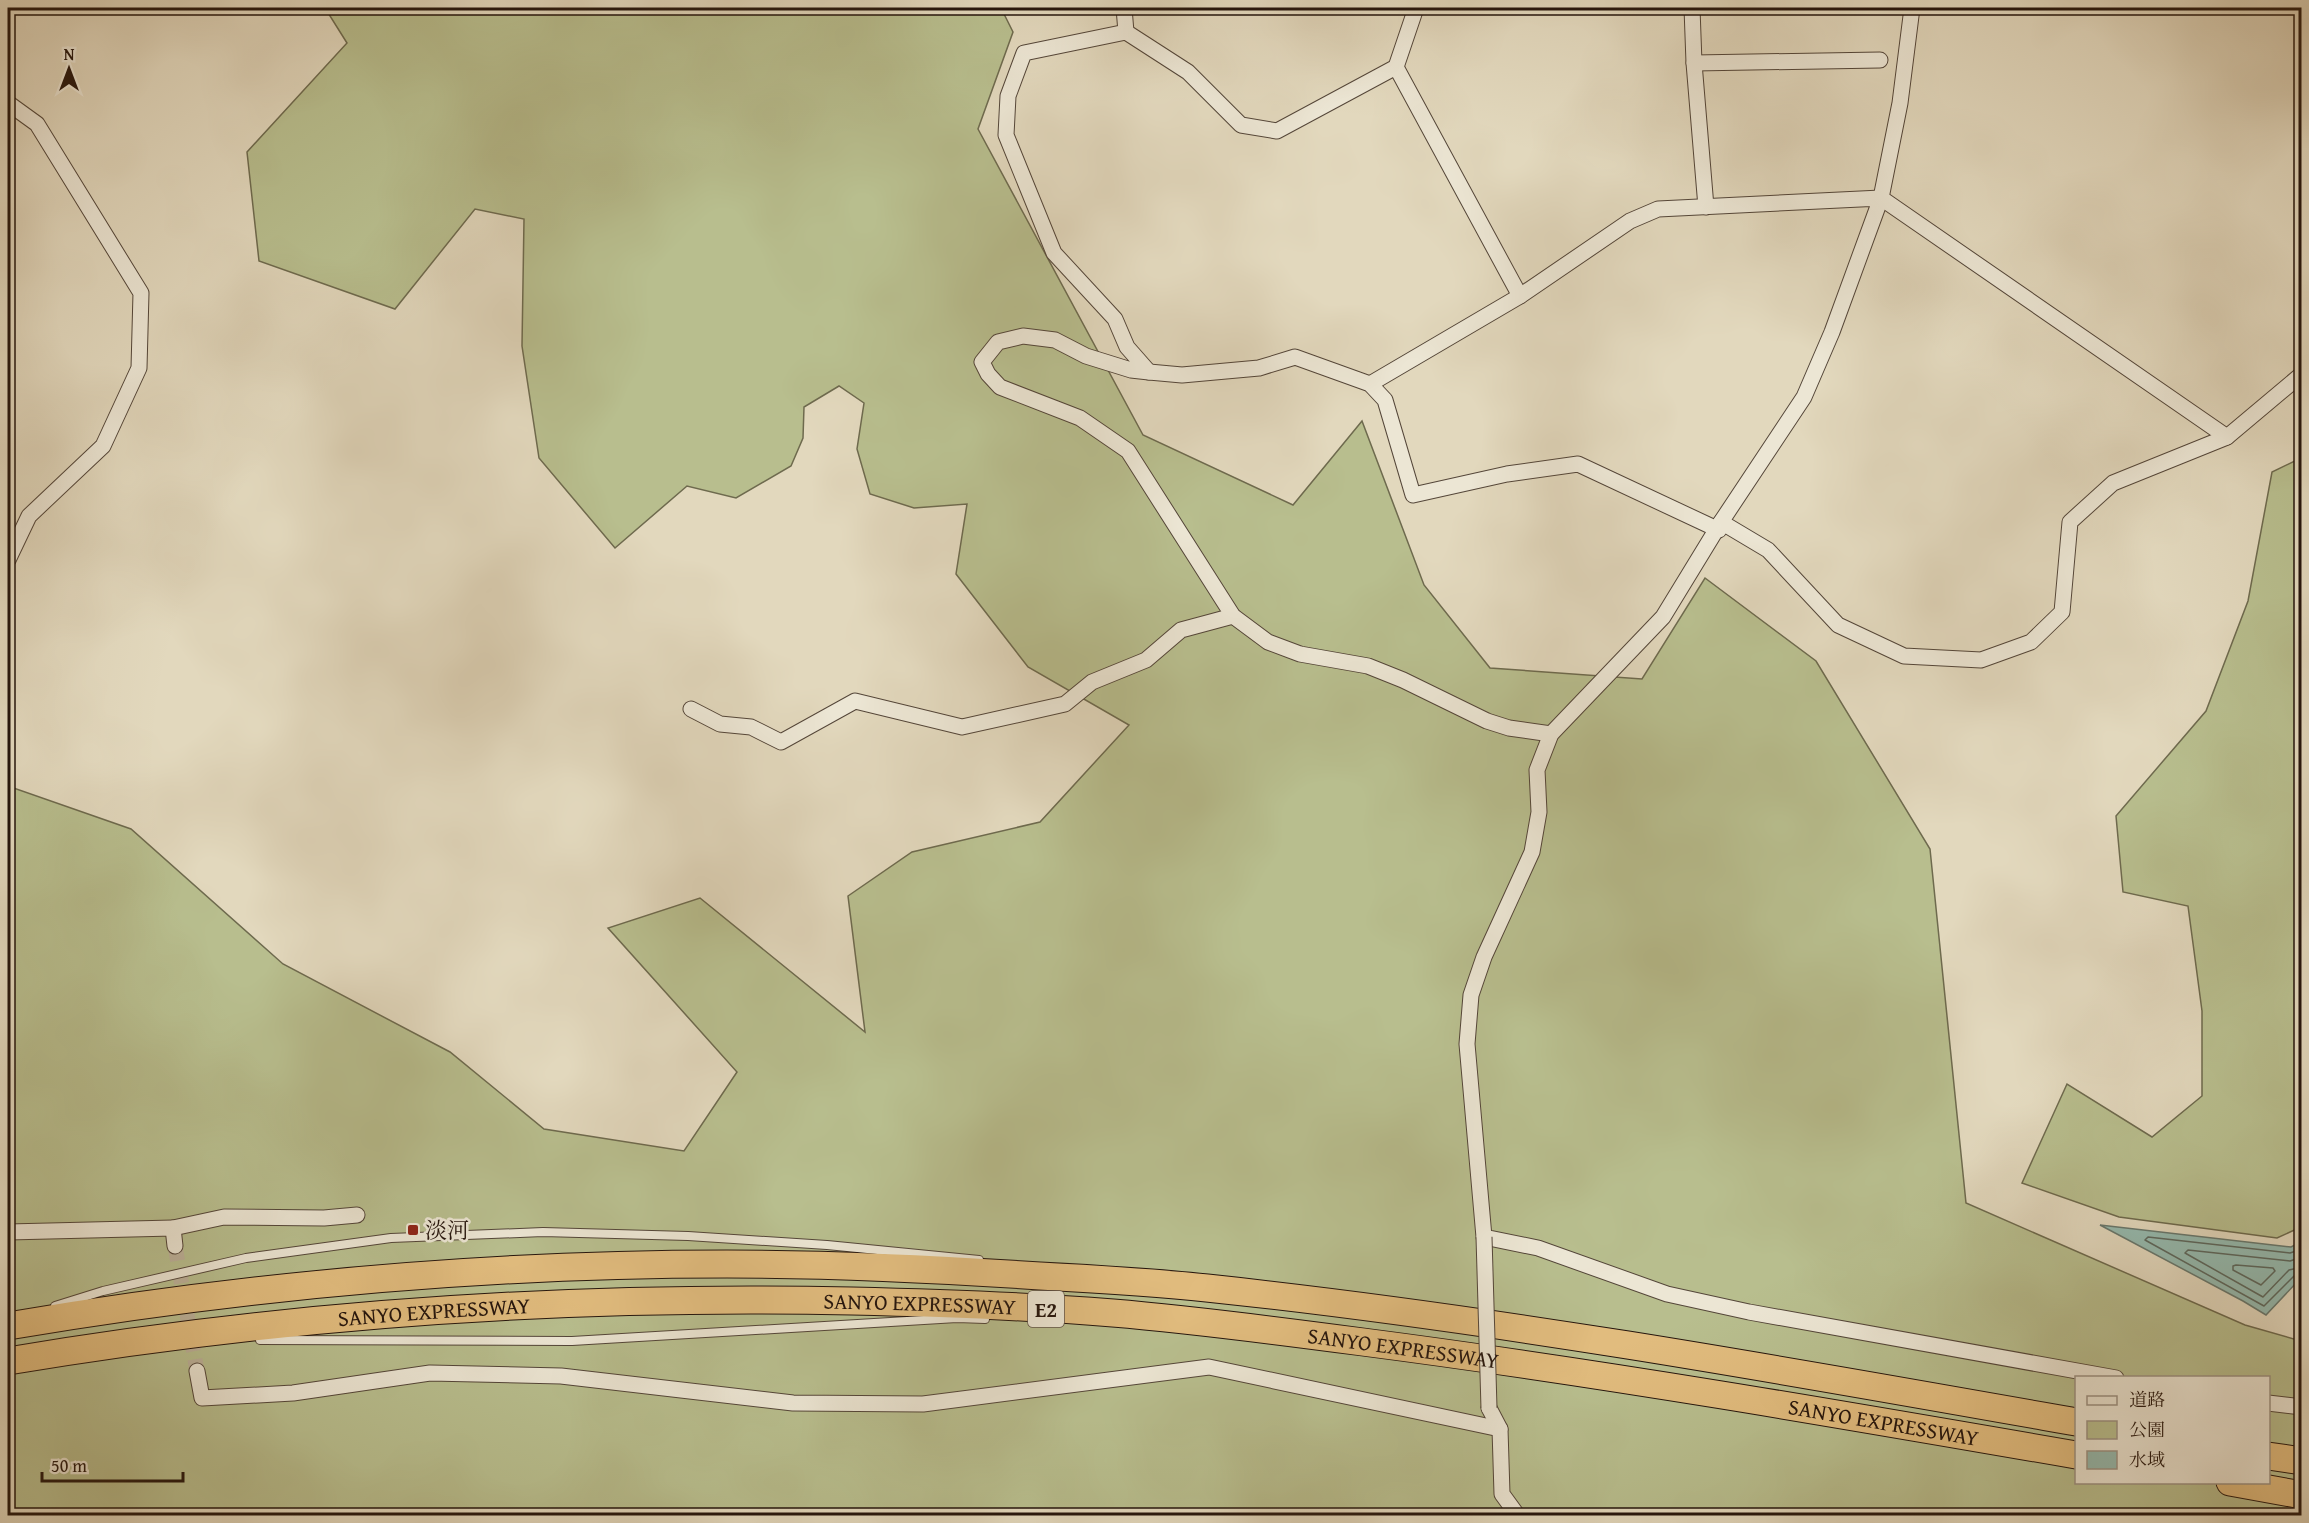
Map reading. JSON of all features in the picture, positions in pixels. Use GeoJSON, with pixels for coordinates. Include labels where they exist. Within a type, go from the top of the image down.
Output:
{"type":"FeatureCollection","features":[{"type":"Feature","properties":{"kind":"highway","name":"SANYO EXPRESSWAY"},"geometry":{"type":"LineString","coordinates":[[8,1324],[210,1297],[373,1280],[543,1269],[727,1264],[960,1270],[1207,1288],[1502,1326],[1778,1370],[2075,1422]]}},
{"type":"Feature","properties":{"kind":"highway","name":"SANYO EXPRESSWAY"},"geometry":{"type":"LineString","coordinates":[[8,1362],[85,1348],[210,1332],[377,1315],[546,1303],[728,1298],[961,1303],[1206,1322],[1515,1362],[1774,1402],[2075,1455]]}},
{"type":"Feature","properties":{"kind":"highway"},"geometry":{"type":"LineString","coordinates":[[2270,1456],[2301,1461]]}},
{"type":"Feature","properties":{"kind":"highway"},"geometry":{"type":"LineString","coordinates":[[2241,1484],[2301,1495]]}},
{"type":"Feature","properties":{"kind":"street"},"geometry":{"type":"LineString","coordinates":[[1124,8],[1126,32]]}},
{"type":"Feature","properties":{"kind":"street"},"geometry":{"type":"LineString","coordinates":[[1149,372],[1127,347],[1115,319],[1054,253],[1006,135],[1008,96],[1024,52],[1126,32],[1188,72],[1241,125],[1277,131],[1396,67],[1416,8]]}},
{"type":"Feature","properties":{"kind":"street"},"geometry":{"type":"LineString","coordinates":[[1692,8],[1694,63],[1706,207]]}},
{"type":"Feature","properties":{"kind":"street"},"geometry":{"type":"LineString","coordinates":[[1518,1515],[1502,1494],[1500,1429],[1489,1408],[1484,1237],[1467,1044],[1471,995],[1484,957],[1532,852],[1539,812],[1537,771],[1551,734],[1663,617],[1804,397],[1832,332],[1881,198],[1900,103],[1912,8]]}},
{"type":"Feature","properties":{"kind":"street"},"geometry":{"type":"LineString","coordinates":[[1694,63],[1880,60]]}},
{"type":"Feature","properties":{"kind":"street"},"geometry":{"type":"LineString","coordinates":[[1396,67],[1520,296]]}},
{"type":"Feature","properties":{"kind":"street"},"geometry":{"type":"LineString","coordinates":[[8,103],[37,124],[141,293],[139,368],[103,446],[29,516],[8,560]]}},
{"type":"Feature","properties":{"kind":"street"},"geometry":{"type":"LineString","coordinates":[[1370,384],[1520,296],[1630,221],[1658,209],[1881,198],[2227,437]]}},
{"type":"Feature","properties":{"kind":"street"},"geometry":{"type":"LineString","coordinates":[[1551,734],[1509,728],[1487,721],[1403,680],[1368,666],[1300,654],[1268,642],[1233,616],[1128,451],[1080,418],[1000,387],[988,374],[982,362],[998,342],[1023,336],[1055,340],[1086,356],[1131,370],[1182,375],[1259,368],[1295,357],[1370,384],[1385,400],[1413,495],[1507,474],[1578,464],[1720,526],[1768,550],[1838,625],[1904,656],[1981,660],[2031,642],[2062,612],[2070,522],[2113,483],[2227,437],[2301,374]]}},
{"type":"Feature","properties":{"kind":"street"},"geometry":{"type":"LineString","coordinates":[[691,709],[720,724],[752,727],[781,742],[855,701],[962,727],[1065,704],[1092,682],[1146,660],[1181,630],[1233,616]]}},
{"type":"Feature","properties":{"kind":"street"},"geometry":{"type":"LineString","coordinates":[[8,1232],[173,1228],[224,1217],[324,1218],[357,1215]]}},
{"type":"Feature","properties":{"kind":"street"},"geometry":{"type":"LineString","coordinates":[[173,1228],[175,1246]]}},
{"type":"Feature","properties":{"kind":"street"},"geometry":{"type":"LineString","coordinates":[[1484,1237],[1538,1248],[1667,1294],[1749,1312],[2110,1376]]}},
{"type":"Feature","properties":{"kind":"street"},"geometry":{"type":"LineString","coordinates":[[197,1371],[202,1398],[293,1393],[430,1373],[561,1376],[793,1403],[923,1404],[1209,1367],[1500,1429]]}},
{"type":"Feature","properties":{"kind":"street"},"geometry":{"type":"LineString","coordinates":[[2270,1402],[2301,1407]]}},
{"type":"Feature","properties":{"kind":"lane"},"geometry":{"type":"LineString","coordinates":[[50,1308],[103,1291],[246,1258],[390,1238],[543,1232],[677,1236],[827,1245],[986,1261]]}},
{"type":"Feature","properties":{"kind":"lane"},"geometry":{"type":"LineString","coordinates":[[1009,1264],[1112,1281]]}},
{"type":"Feature","properties":{"kind":"lane"},"geometry":{"type":"LineString","coordinates":[[8,1324],[39,1311]]}},
{"type":"Feature","properties":{"kind":"lane"},"geometry":{"type":"LineString","coordinates":[[249,1341],[272,1339],[572,1341],[957,1318],[993,1319]]}},
{"type":"Feature","properties":{"kind":"lane"},"geometry":{"type":"LineString","coordinates":[[1087,1320],[1206,1322]]}},
{"type":"Feature","properties":{"kind":"lane"},"geometry":{"type":"LineString","coordinates":[[8,1362],[121,1353]]}},
{"type":"Feature","properties":{"kind":"green space"},"geometry":{"type":"Polygon","coordinates":[[[325,8],[1001,8],[1013,32],[978,129],[1143,435],[1293,505],[1362,421],[1424,585],[1490,668],[1642,679],[1705,578],[1816,661],[1930,849],[1966,1203],[2245,1325],[2301,1341],[2301,1515],[8,1516],[8,786],[131,829],[283,964],[450,1052],[544,1129],[684,1151],[737,1072],[608,928],[700,898],[865,1032],[848,896],[912,852],[1040,822],[1129,725],[1028,667],[956,574],[967,504],[914,508],[870,494],[857,449],[864,403],[839,386],[804,407],[803,438],[791,466],[736,498],[687,486],[615,548],[539,458],[522,346],[524,219],[475,209],[395,309],[259,261],[247,152],[347,43],[325,8]]]}},
{"type":"Feature","properties":{"kind":"green space"},"geometry":{"type":"Polygon","coordinates":[[[2301,458],[2301,1227],[2277,1238],[2119,1217],[2022,1183],[2067,1084],[2152,1137],[2202,1096],[2202,1011],[2188,906],[2123,892],[2116,816],[2206,711],[2248,601],[2272,472],[2301,458]]]}},
{"type":"Feature","properties":{"kind":"water"},"geometry":{"type":"Polygon","coordinates":[[[2100,1225],[2291,1247],[2301,1242],[2301,1281],[2298,1281],[2266,1315],[2100,1225]]]}},
{"type":"Feature","properties":{"kind":"tunnel"},"geometry":{"type":"LineString","coordinates":[[175,1246],[197,1371]]}},
{"type":"Feature","properties":{"kind":"place","name":"淡河"},"geometry":{"type":"Point","coordinates":[413,1230]}}]}
